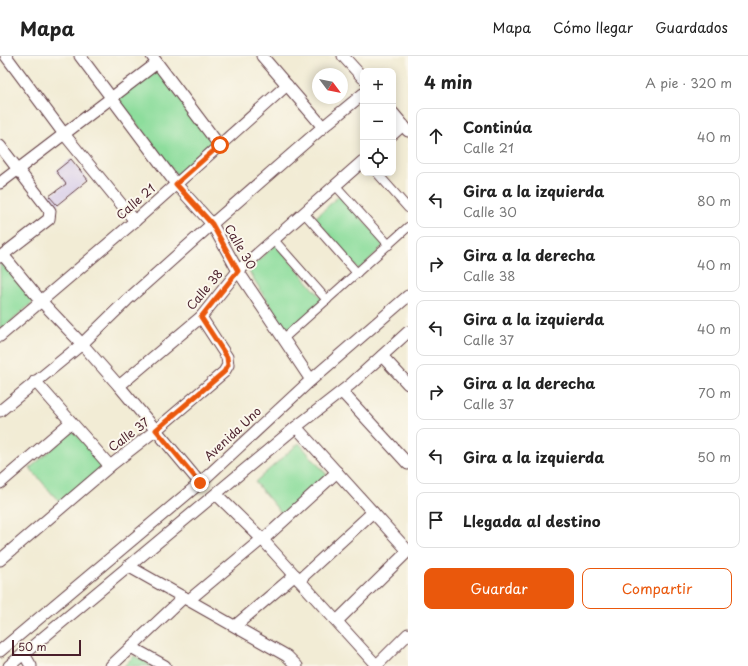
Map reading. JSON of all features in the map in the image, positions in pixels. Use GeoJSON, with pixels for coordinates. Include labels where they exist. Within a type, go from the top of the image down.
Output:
{"type":"FeatureCollection","features":[{"type":"Feature","properties":{"kind":"street"},"geometry":{"type":"LineString","coordinates":[[6,56],[64,134],[135,221]]}},
{"type":"Feature","properties":{"kind":"street","name":"Calle 30"},"geometry":{"type":"LineString","coordinates":[[80,56],[112,96],[176,184],[212,224],[238,271],[311,380]]}},
{"type":"Feature","properties":{"kind":"street"},"geometry":{"type":"LineString","coordinates":[[262,56],[323,127]]}},
{"type":"Feature","properties":{"kind":"street"},"geometry":{"type":"LineString","coordinates":[[343,56],[360,75]]}},
{"type":"Feature","properties":{"kind":"street"},"geometry":{"type":"LineString","coordinates":[[0,183],[112,96],[154,60],[220,145]]}},
{"type":"Feature","properties":{"kind":"street","name":"Calle 21"},"geometry":{"type":"LineString","coordinates":[[0,336],[135,221],[287,85]]}},
{"type":"Feature","properties":{"kind":"street"},"geometry":{"type":"LineString","coordinates":[[0,411],[82,344],[127,300],[212,224],[360,96]]}},
{"type":"Feature","properties":{"kind":"street"},"geometry":{"type":"LineString","coordinates":[[396,117],[405,128],[396,132]]}},
{"type":"Feature","properties":{"kind":"street"},"geometry":{"type":"LineString","coordinates":[[0,146],[50,211],[49,219],[1,256],[119,386],[200,483]]}},
{"type":"Feature","properties":{"kind":"street","name":"Calle 38"},"geometry":{"type":"LineString","coordinates":[[119,386],[201,317],[238,271],[360,164]]}},
{"type":"Feature","properties":{"kind":"street"},"geometry":{"type":"LineString","coordinates":[[381,176],[408,208]]}},
{"type":"Feature","properties":{"kind":"street"},"geometry":{"type":"LineString","coordinates":[[335,185],[389,245]]}},
{"type":"Feature","properties":{"kind":"street"},"geometry":{"type":"LineString","coordinates":[[304,213],[357,273]]}},
{"type":"Feature","properties":{"kind":"street"},"geometry":{"type":"LineString","coordinates":[[283,339],[408,227]]}},
{"type":"Feature","properties":{"kind":"street"},"geometry":{"type":"LineString","coordinates":[[274,240],[327,300]]}},
{"type":"Feature","properties":{"kind":"street","name":"Avenida Uno"},"geometry":{"type":"LineString","coordinates":[[0,651],[200,483],[311,380],[408,296]]}},
{"type":"Feature","properties":{"kind":"street","name":"Calle 37"},"geometry":{"type":"LineString","coordinates":[[0,560],[110,466],[156,430],[224,372],[228,365],[227,357],[201,317]]}},
{"type":"Feature","properties":{"kind":"street"},"geometry":{"type":"LineString","coordinates":[[9,666],[296,427],[342,392],[408,332]]}},
{"type":"Feature","properties":{"kind":"street"},"geometry":{"type":"LineString","coordinates":[[382,356],[408,384]]}},
{"type":"Feature","properties":{"kind":"street"},"geometry":{"type":"LineString","coordinates":[[35,381],[110,466]]}},
{"type":"Feature","properties":{"kind":"street"},"geometry":{"type":"LineString","coordinates":[[342,392],[408,464]]}},
{"type":"Feature","properties":{"kind":"street"},"geometry":{"type":"LineString","coordinates":[[0,483],[71,422]]}},
{"type":"Feature","properties":{"kind":"street"},"geometry":{"type":"LineString","coordinates":[[296,427],[408,551],[337,621]]}},
{"type":"Feature","properties":{"kind":"street"},"geometry":{"type":"LineString","coordinates":[[114,665],[131,647],[186,599],[265,538],[337,472]]}},
{"type":"Feature","properties":{"kind":"street"},"geometry":{"type":"LineString","coordinates":[[216,494],[265,538],[297,577],[377,666],[408,634]]}},
{"type":"Feature","properties":{"kind":"street"},"geometry":{"type":"LineString","coordinates":[[235,626],[297,577],[373,512]]}},
{"type":"Feature","properties":{"kind":"street"},"geometry":{"type":"LineString","coordinates":[[128,566],[287,656],[297,666]]}},
{"type":"Feature","properties":{"kind":"street"},"geometry":{"type":"LineString","coordinates":[[131,647],[165,666]]}},
{"type":"Feature","properties":{"kind":"street"},"geometry":{"type":"LineString","coordinates":[[24,654],[30,666]]}},
{"type":"Feature","properties":{"kind":"green space"},"geometry":{"type":"Polygon","coordinates":[[[153,70],[159,72],[213,143],[212,147],[180,175],[177,175],[118,100],[119,96],[153,70]]]}},
{"type":"Feature","properties":{"kind":"green space"},"geometry":{"type":"Polygon","coordinates":[[[340,195],[385,244],[359,270],[315,218],[340,195]]]}},
{"type":"Feature","properties":{"kind":"green space"},"geometry":{"type":"Polygon","coordinates":[[[276,244],[323,300],[288,333],[248,270],[276,244]]]}},
{"type":"Feature","properties":{"kind":"green space"},"geometry":{"type":"Polygon","coordinates":[[[0,264],[5,265],[34,299],[33,302],[0,331],[0,264]]]}},
{"type":"Feature","properties":{"kind":"green space"},"geometry":{"type":"Polygon","coordinates":[[[73,431],[105,466],[61,504],[30,468],[73,431]]]}},
{"type":"Feature","properties":{"kind":"green space"},"geometry":{"type":"Polygon","coordinates":[[[299,443],[327,475],[282,514],[255,482],[299,443]]]}},
{"type":"Feature","properties":{"kind":"green space"},"geometry":{"type":"Polygon","coordinates":[[[134,656],[154,666],[124,666],[134,656]]]}},
{"type":"Feature","properties":{"kind":"building"},"geometry":{"type":"Polygon","coordinates":[[[71,159],[88,180],[57,205],[49,196],[66,184],[56,171],[71,159]]]}},
{"type":"Feature","properties":{"kind":"route"},"geometry":{"type":"LineString","coordinates":[[200,483],[156,430],[224,372],[228,365],[227,357],[201,317],[238,271],[212,224],[176,184],[220,145]]}}]}
